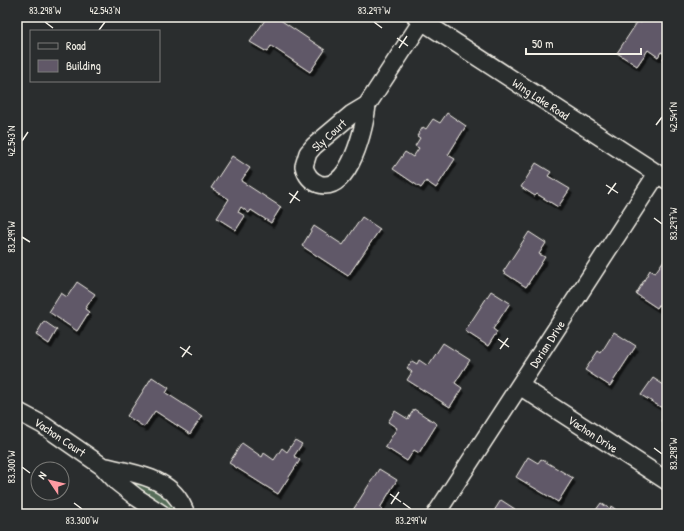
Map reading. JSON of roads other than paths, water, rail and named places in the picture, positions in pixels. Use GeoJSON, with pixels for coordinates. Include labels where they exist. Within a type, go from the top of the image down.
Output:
{"type":"FeatureCollection","features":[{"type":"Feature","properties":{"kind":"street","name":"Sly Court"},"geometry":{"type":"LineString","coordinates":[[367,105],[352,114],[323,138],[308,153],[304,166],[309,177],[314,181],[328,185],[335,182],[344,174],[360,141],[365,123],[367,105],[419,19]]}},
{"type":"Feature","properties":{"kind":"street","name":"Wing Lake Road"},"geometry":{"type":"LineString","coordinates":[[419,19],[662,177]]}},
{"type":"Feature","properties":{"kind":"street","name":"Dorian Drive"},"geometry":{"type":"LineString","coordinates":[[436,514],[520,386],[662,177]]}},
{"type":"Feature","properties":{"kind":"street","name":"Vachon Drive"},"geometry":{"type":"LineString","coordinates":[[520,386],[667,481]]}},
{"type":"Feature","properties":{"kind":"street","name":"Vachon Court"},"geometry":{"type":"LineString","coordinates":[[17,411],[43,425],[102,466],[124,487],[162,514]]}},
{"type":"Feature","properties":{"kind":"street","name":"Vachon Court"},"geometry":{"type":"LineString","coordinates":[[102,466],[137,474],[164,486],[179,500],[186,514]]}}]}
